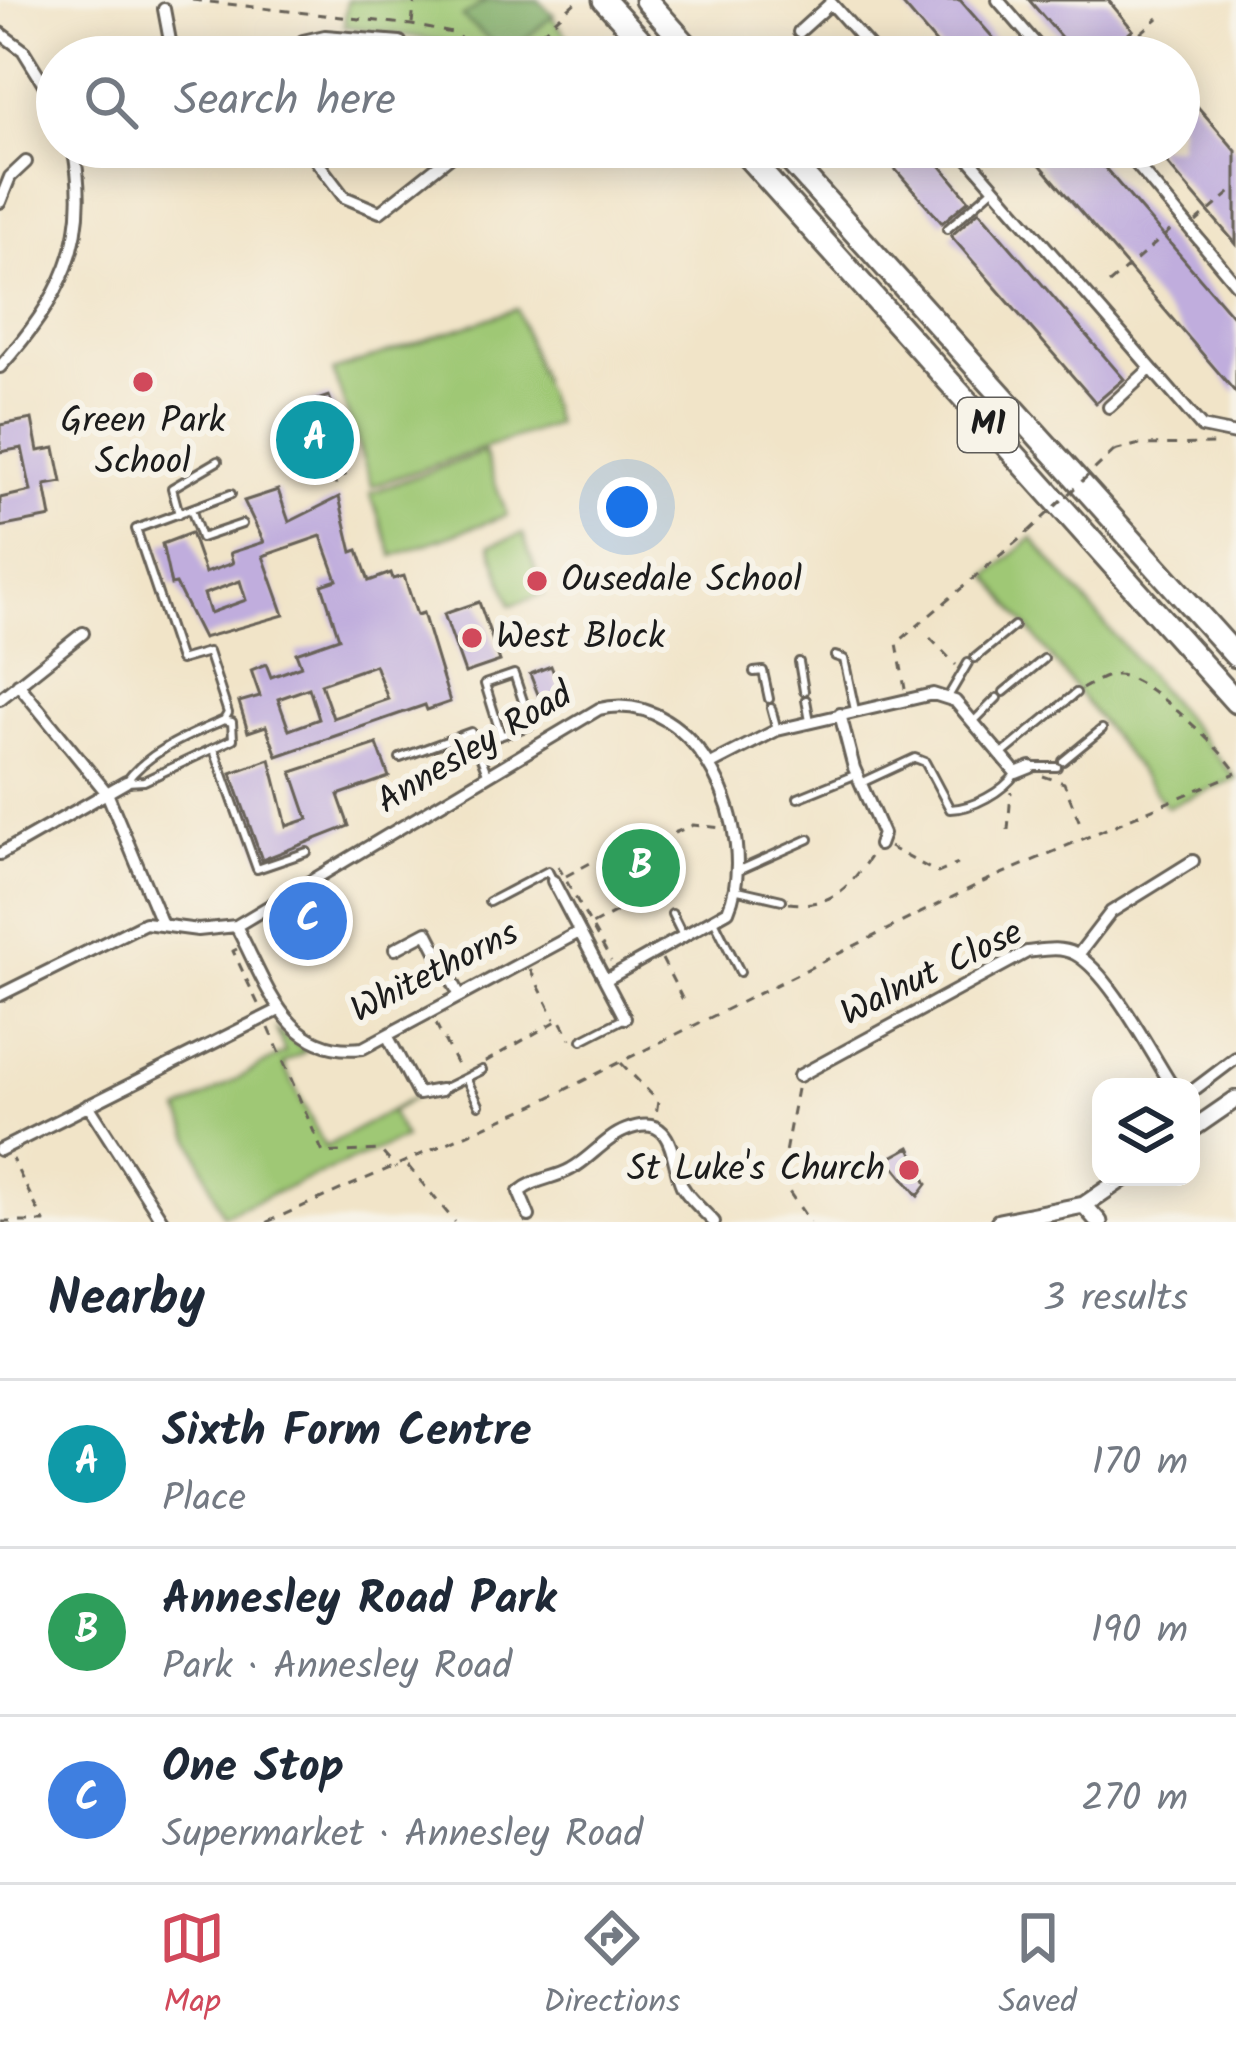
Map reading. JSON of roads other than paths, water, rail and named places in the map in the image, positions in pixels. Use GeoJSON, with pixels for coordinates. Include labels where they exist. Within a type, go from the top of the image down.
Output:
{"type":"FeatureCollection","features":[{"type":"Feature","properties":{"kind":"highway"},"geometry":{"type":"LineString","coordinates":[[604,0],[637,36]]}},
{"type":"Feature","properties":{"kind":"highway"},"geometry":{"type":"LineString","coordinates":[[646,0],[678,36]]}},
{"type":"Feature","properties":{"kind":"highway","name":"M1"},"geometry":{"type":"LineString","coordinates":[[758,168],[1236,702]]}},
{"type":"Feature","properties":{"kind":"highway","name":"M1"},"geometry":{"type":"LineString","coordinates":[[797,168],[1236,656]]}},
{"type":"Feature","properties":{"kind":"street"},"geometry":{"type":"LineString","coordinates":[[998,0],[1029,36]]}},
{"type":"Feature","properties":{"kind":"street"},"geometry":{"type":"LineString","coordinates":[[799,32],[831,3],[860,36]]}},
{"type":"Feature","properties":{"kind":"street"},"geometry":{"type":"LineString","coordinates":[[164,9],[169,36]]}},
{"type":"Feature","properties":{"kind":"street"},"geometry":{"type":"LineString","coordinates":[[0,33],[23,50],[36,71]]}},
{"type":"Feature","properties":{"kind":"street"},"geometry":{"type":"LineString","coordinates":[[0,202],[10,177],[26,162]]}},
{"type":"Feature","properties":{"kind":"street"},"geometry":{"type":"LineString","coordinates":[[0,367],[45,316],[74,251],[81,185],[77,168]]}},
{"type":"Feature","properties":{"kind":"street"},"geometry":{"type":"LineString","coordinates":[[322,168],[344,197],[380,212],[436,168]]}},
{"type":"Feature","properties":{"kind":"street"},"geometry":{"type":"LineString","coordinates":[[977,168],[1202,427],[1236,434]]}},
{"type":"Feature","properties":{"kind":"street"},"geometry":{"type":"LineString","coordinates":[[1139,168],[1236,284]]}},
{"type":"Feature","properties":{"kind":"street"},"geometry":{"type":"LineString","coordinates":[[1108,407],[1150,369]]}},
{"type":"Feature","properties":{"kind":"street"},"geometry":{"type":"LineString","coordinates":[[0,698],[83,633]]}},
{"type":"Feature","properties":{"kind":"street"},"geometry":{"type":"LineString","coordinates":[[18,684],[107,793],[161,922]]}},
{"type":"Feature","properties":{"kind":"street"},"geometry":{"type":"LineString","coordinates":[[710,766],[777,730],[906,698],[948,697],[1016,773],[1035,768]]}},
{"type":"Feature","properties":{"kind":"street","name":"Annesley Road"},"geometry":{"type":"LineString","coordinates":[[236,926],[599,710],[616,706],[677,728],[710,766],[740,870],[728,911],[715,922],[612,976]]}},
{"type":"Feature","properties":{"kind":"street"},"geometry":{"type":"LineString","coordinates":[[840,714],[859,778],[883,834],[879,845]]}},
{"type":"Feature","properties":{"kind":"street"},"geometry":{"type":"LineString","coordinates":[[0,854],[127,782]]}},
{"type":"Feature","properties":{"kind":"street"},"geometry":{"type":"LineString","coordinates":[[1078,956],[1111,912],[1174,882],[1192,861]]}},
{"type":"Feature","properties":{"kind":"street"},"geometry":{"type":"LineString","coordinates":[[556,876],[579,932],[612,976],[626,1018]]}},
{"type":"Feature","properties":{"kind":"street"},"geometry":{"type":"LineString","coordinates":[[0,995],[128,929],[161,922],[198,930],[236,926]]}},
{"type":"Feature","properties":{"kind":"street","name":"Whitethorns"},"geometry":{"type":"LineString","coordinates":[[236,926],[293,1030],[326,1048],[363,1048],[579,932]]}},
{"type":"Feature","properties":{"kind":"street"},"geometry":{"type":"LineString","coordinates":[[394,949],[428,932],[460,996]]}},
{"type":"Feature","properties":{"kind":"street","name":"Walnut Close"},"geometry":{"type":"LineString","coordinates":[[799,1076],[1027,952],[1049,949],[1078,956],[1098,975],[1167,1078]]}},
{"type":"Feature","properties":{"kind":"street"},"geometry":{"type":"LineString","coordinates":[[3,1148],[279,1010]]}},
{"type":"Feature","properties":{"kind":"street"},"geometry":{"type":"LineString","coordinates":[[387,1035],[418,1094],[441,1090]]}},
{"type":"Feature","properties":{"kind":"street"},"geometry":{"type":"LineString","coordinates":[[1200,1085],[1236,1058]]}},
{"type":"Feature","properties":{"kind":"street"},"geometry":{"type":"LineString","coordinates":[[1200,1124],[1236,1099]]}},
{"type":"Feature","properties":{"kind":"street"},"geometry":{"type":"LineString","coordinates":[[88,1106],[163,1222]]}},
{"type":"Feature","properties":{"kind":"street"},"geometry":{"type":"LineString","coordinates":[[529,1216],[520,1192],[534,1180],[570,1170],[622,1131],[652,1128],[676,1151],[683,1189],[714,1222]]}},
{"type":"Feature","properties":{"kind":"street"},"geometry":{"type":"LineString","coordinates":[[999,1222],[1084,1205],[1112,1186]]}},
{"type":"Feature","properties":{"kind":"street"},"geometry":{"type":"LineString","coordinates":[[1084,1205],[1099,1222]]}},
{"type":"Feature","properties":{"kind":"lane"},"geometry":{"type":"LineString","coordinates":[[947,229],[994,188]]}},
{"type":"Feature","properties":{"kind":"lane"},"geometry":{"type":"LineString","coordinates":[[179,514],[172,488],[218,460]]}},
{"type":"Feature","properties":{"kind":"lane"},"geometry":{"type":"LineString","coordinates":[[127,782],[136,768],[224,720],[228,713],[208,652],[180,660],[136,530],[231,494]]}},
{"type":"Feature","properties":{"kind":"lane"},"geometry":{"type":"LineString","coordinates":[[191,509],[201,538],[242,524]]}},
{"type":"Feature","properties":{"kind":"lane"},"geometry":{"type":"LineString","coordinates":[[948,697],[961,671],[1014,626]]}},
{"type":"Feature","properties":{"kind":"lane"},"geometry":{"type":"LineString","coordinates":[[835,656],[844,659],[855,710]]}},
{"type":"Feature","properties":{"kind":"lane"},"geometry":{"type":"LineString","coordinates":[[973,722],[1044,659]]}},
{"type":"Feature","properties":{"kind":"lane"},"geometry":{"type":"LineString","coordinates":[[799,662],[811,721]]}},
{"type":"Feature","properties":{"kind":"lane"},"geometry":{"type":"LineString","coordinates":[[754,672],[763,671],[777,730]]}},
{"type":"Feature","properties":{"kind":"lane"},"geometry":{"type":"LineString","coordinates":[[475,744],[531,725],[514,674],[484,684],[501,735]]}},
{"type":"Feature","properties":{"kind":"lane"},"geometry":{"type":"LineString","coordinates":[[1001,755],[1076,693]]}},
{"type":"Feature","properties":{"kind":"lane"},"geometry":{"type":"LineString","coordinates":[[127,782],[144,781],[186,757],[214,749],[236,732],[232,722],[224,720]]}},
{"type":"Feature","properties":{"kind":"lane"},"geometry":{"type":"LineString","coordinates":[[1035,768],[1060,764],[1102,729]]}},
{"type":"Feature","properties":{"kind":"lane"},"geometry":{"type":"LineString","coordinates":[[400,758],[471,732],[488,776]]}},
{"type":"Feature","properties":{"kind":"lane"},"geometry":{"type":"LineString","coordinates":[[214,749],[257,869],[307,852]]}},
{"type":"Feature","properties":{"kind":"lane"},"geometry":{"type":"LineString","coordinates":[[798,798],[915,758],[925,762],[950,808],[960,809],[1008,785],[1016,773]]}},
{"type":"Feature","properties":{"kind":"lane"},"geometry":{"type":"LineString","coordinates":[[740,870],[809,839]]}},
{"type":"Feature","properties":{"kind":"lane"},"geometry":{"type":"LineString","coordinates":[[489,902],[556,876]]}},
{"type":"Feature","properties":{"kind":"lane"},"geometry":{"type":"LineString","coordinates":[[737,890],[782,900]]}},
{"type":"Feature","properties":{"kind":"lane"},"geometry":{"type":"LineString","coordinates":[[672,914],[684,938]]}},
{"type":"Feature","properties":{"kind":"lane"},"geometry":{"type":"LineString","coordinates":[[715,922],[740,972]]}},
{"type":"Feature","properties":{"kind":"lane"},"geometry":{"type":"LineString","coordinates":[[582,1040],[626,1018]]}},
{"type":"Feature","properties":{"kind":"lane"},"geometry":{"type":"LineString","coordinates":[[441,1090],[482,1066]]}},
{"type":"Feature","properties":{"kind":"lane"},"geometry":{"type":"LineString","coordinates":[[465,1079],[479,1105]]}},
{"type":"Feature","properties":{"kind":"place","name":"Green Park School"},"geometry":{"type":"Point","coordinates":[143,382]}},
{"type":"Feature","properties":{"kind":"place","name":"Sixth Form Centre"},"geometry":{"type":"Point","coordinates":[315,440]}},
{"type":"Feature","properties":{"kind":"place","name":"Ousedale School"},"geometry":{"type":"Point","coordinates":[537,581]}},
{"type":"Feature","properties":{"kind":"place","name":"West Block"},"geometry":{"type":"Point","coordinates":[472,638]}},
{"type":"Feature","properties":{"kind":"place","name":"Annesley Road Park"},"geometry":{"type":"Point","coordinates":[641,868]}},
{"type":"Feature","properties":{"kind":"place","name":"One Stop"},"geometry":{"type":"Point","coordinates":[308,921]}},
{"type":"Feature","properties":{"kind":"place","name":"St Luke's Church"},"geometry":{"type":"Point","coordinates":[909,1170]}}]}
